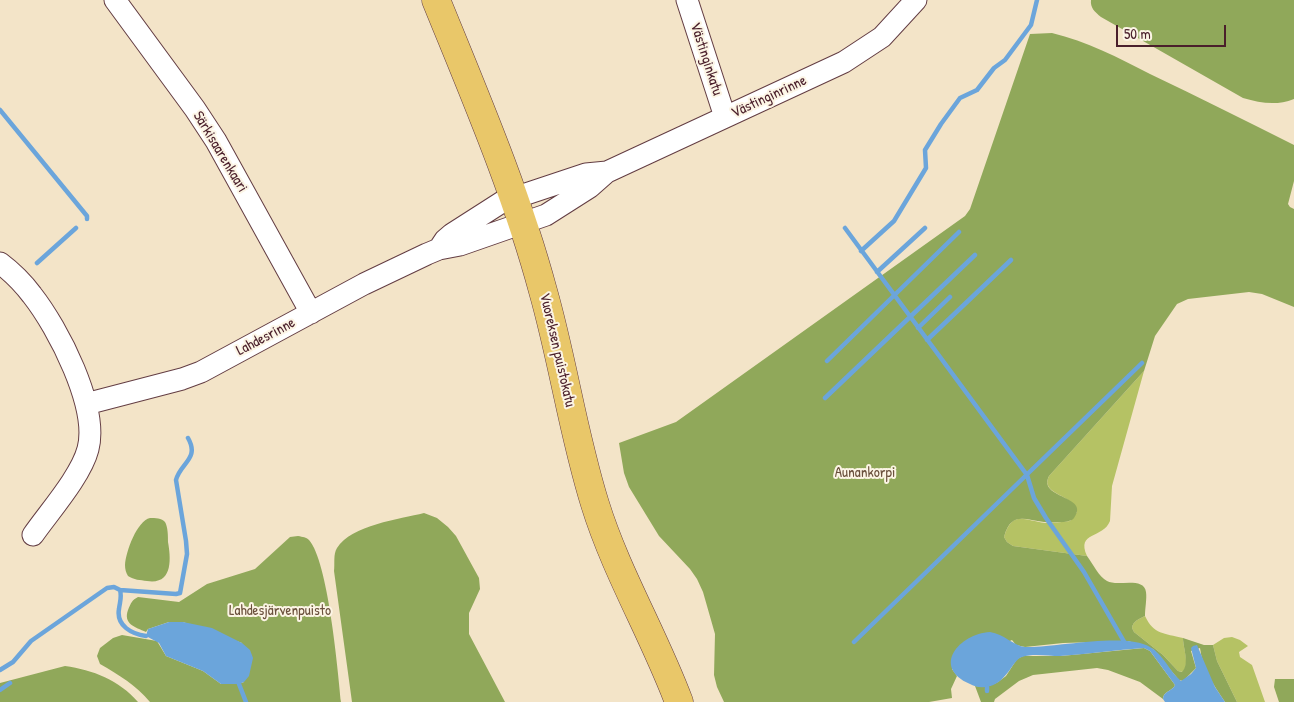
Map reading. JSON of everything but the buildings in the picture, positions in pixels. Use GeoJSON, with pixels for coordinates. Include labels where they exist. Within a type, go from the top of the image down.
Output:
{"type":"FeatureCollection","features":[{"type":"Feature","properties":{"kind":"main road","name":"Vuoreksen puistokatu"},"geometry":{"type":"LineString","coordinates":[[436,0],[484,118],[523,224],[544,291],[586,473],[607,538],[679,701]]}},
{"type":"Feature","properties":{"kind":"street","name":"Särkisaarenkaari"},"geometry":{"type":"LineString","coordinates":[[116,0],[216,141],[311,312]]}},
{"type":"Feature","properties":{"kind":"street","name":"Västinginkatu"},"geometry":{"type":"LineString","coordinates":[[688,0],[726,117]]}},
{"type":"Feature","properties":{"kind":"street","name":"Västinginrinne"},"geometry":{"type":"LineString","coordinates":[[523,224],[546,216],[590,187],[607,172],[844,62],[882,37],[916,0]]}},
{"type":"Feature","properties":{"kind":"street","name":"Västinginrinne"},"geometry":{"type":"LineString","coordinates":[[514,197],[532,193],[586,174],[607,172]]}},
{"type":"Feature","properties":{"kind":"street","name":"Lahdesrinne"},"geometry":{"type":"LineString","coordinates":[[439,249],[445,240],[470,221],[514,197]]}},
{"type":"Feature","properties":{"kind":"street","name":"Lahdesrinne"},"geometry":{"type":"LineString","coordinates":[[86,404],[182,379],[201,372],[364,284],[439,249],[460,245],[523,224]]}},
{"type":"Feature","properties":{"kind":"street"},"geometry":{"type":"LineString","coordinates":[[0,263],[32,294],[48,317],[62,343],[90,419],[90,440],[84,461],[33,535]]}},
{"type":"Feature","properties":{"kind":"green space"},"geometry":{"type":"Polygon","coordinates":[[[1091,0],[1294,0],[1294,99],[1268,103],[1243,98],[1101,17],[1092,8],[1091,0]]]}},
{"type":"Feature","properties":{"kind":"green space","name":"Aunankorpi"},"geometry":{"type":"Polygon","coordinates":[[[1052,33],[1090,45],[1114,56],[1294,145],[1294,181],[1288,204],[1294,209],[1294,307],[1262,294],[1249,292],[1188,299],[1177,304],[1155,336],[1144,371],[1049,476],[1047,483],[1050,489],[1076,505],[1077,511],[1074,518],[1064,522],[1014,520],[1004,537],[1013,546],[1087,556],[1107,581],[1111,583],[1140,584],[1146,592],[1145,616],[1134,624],[1132,628],[1134,632],[1163,655],[1178,671],[1182,672],[1186,665],[1183,638],[1204,645],[1213,645],[1217,661],[1237,702],[1225,702],[1206,669],[1200,648],[1191,651],[1196,668],[1183,681],[1179,680],[1153,649],[1128,641],[1063,643],[1025,647],[1016,645],[1012,640],[952,669],[957,676],[951,689],[952,698],[929,702],[724,702],[714,675],[715,634],[703,592],[690,569],[659,536],[629,487],[624,473],[619,443],[676,422],[965,216],[970,209],[1030,34],[1052,33]]]}},
{"type":"Feature","properties":{"kind":"green space"},"geometry":{"type":"Polygon","coordinates":[[[1144,371],[1112,486],[1110,521],[1107,527],[1092,536],[1085,543],[1087,556],[1013,546],[1007,542],[1004,537],[1007,529],[1015,520],[1025,519],[1045,523],[1070,521],[1077,512],[1075,506],[1049,487],[1047,482],[1049,476],[1144,371]]]}},
{"type":"Feature","properties":{"kind":"green space"},"geometry":{"type":"Polygon","coordinates":[[[424,513],[437,518],[456,536],[479,578],[480,589],[469,613],[469,634],[505,702],[352,702],[334,571],[336,550],[344,540],[364,528],[424,513]]]}},
{"type":"Feature","properties":{"kind":"green space"},"geometry":{"type":"Polygon","coordinates":[[[158,518],[166,524],[170,556],[166,575],[162,579],[155,581],[139,580],[128,576],[125,566],[133,537],[145,520],[158,518]]]}},
{"type":"Feature","properties":{"kind":"green space","name":"Lahdesjärvenpuisto"},"geometry":{"type":"Polygon","coordinates":[[[298,536],[309,540],[316,552],[322,570],[331,617],[341,702],[150,702],[133,685],[100,664],[97,656],[100,648],[113,638],[122,635],[157,641],[166,656],[203,671],[221,684],[239,684],[244,682],[242,643],[183,622],[169,622],[148,629],[146,632],[134,627],[129,622],[127,619],[128,610],[134,599],[138,597],[179,602],[207,584],[255,569],[290,537],[298,536]]]}},
{"type":"Feature","properties":{"kind":"green space"},"geometry":{"type":"Polygon","coordinates":[[[1145,616],[1156,630],[1183,638],[1186,665],[1183,672],[1178,671],[1163,655],[1134,632],[1132,628],[1134,624],[1145,616]]]}},
{"type":"Feature","properties":{"kind":"green space"},"geometry":{"type":"Polygon","coordinates":[[[1232,637],[1248,646],[1239,652],[1240,657],[1252,665],[1265,702],[1237,702],[1217,661],[1213,645],[1224,638],[1232,637]]]}},
{"type":"Feature","properties":{"kind":"green space"},"geometry":{"type":"Polygon","coordinates":[[[1144,648],[1150,651],[1175,685],[1163,696],[1163,699],[1140,682],[1108,670],[1097,668],[1033,675],[1019,681],[995,699],[994,702],[981,702],[975,686],[987,687],[998,682],[1006,676],[1017,659],[1023,656],[1061,656],[1144,648]]]}},
{"type":"Feature","properties":{"kind":"green space"},"geometry":{"type":"Polygon","coordinates":[[[65,666],[86,670],[105,677],[131,694],[138,702],[0,702],[0,683],[65,666]]]}},
{"type":"Feature","properties":{"kind":"green space"},"geometry":{"type":"Polygon","coordinates":[[[1275,679],[1294,679],[1294,702],[1279,702],[1274,687],[1275,679]]]}},
{"type":"Feature","properties":{"kind":"water"},"geometry":{"type":"Polygon","coordinates":[[[169,622],[183,622],[212,628],[242,643],[250,650],[253,658],[249,676],[244,682],[239,684],[221,684],[203,671],[166,656],[159,643],[146,636],[148,629],[169,622]]]}},
{"type":"Feature","properties":{"kind":"water"},"geometry":{"type":"Polygon","coordinates":[[[990,632],[1025,647],[1107,641],[1139,643],[1155,650],[1181,681],[1196,668],[1191,648],[1197,645],[1215,687],[1225,702],[1165,702],[1163,696],[1175,685],[1150,651],[1144,648],[1060,656],[1026,656],[1018,659],[1003,678],[992,686],[975,686],[958,677],[952,669],[951,661],[954,652],[968,639],[990,632]]]}},
{"type":"Feature","properties":{"kind":"waterway"},"geometry":{"type":"LineString","coordinates":[[861,251],[894,221],[926,168],[925,150],[941,124],[960,98],[977,90],[994,68],[1005,60],[1031,25],[1037,0]]}},
{"type":"Feature","properties":{"kind":"waterway"},"geometry":{"type":"LineString","coordinates":[[0,110],[87,216],[87,219]]}},
{"type":"Feature","properties":{"kind":"waterway"},"geometry":{"type":"LineString","coordinates":[[37,263],[76,228]]}},
{"type":"Feature","properties":{"kind":"waterway"},"geometry":{"type":"LineString","coordinates":[[845,228],[1027,475],[1034,498],[1084,572],[1126,645]]}},
{"type":"Feature","properties":{"kind":"waterway"},"geometry":{"type":"LineString","coordinates":[[877,272],[925,228]]}},
{"type":"Feature","properties":{"kind":"waterway"},"geometry":{"type":"LineString","coordinates":[[827,361],[959,232]]}},
{"type":"Feature","properties":{"kind":"waterway"},"geometry":{"type":"LineString","coordinates":[[825,398],[975,255]]}},
{"type":"Feature","properties":{"kind":"waterway"},"geometry":{"type":"LineString","coordinates":[[927,340],[1011,260]]}},
{"type":"Feature","properties":{"kind":"waterway"},"geometry":{"type":"LineString","coordinates":[[918,328],[950,297]]}},
{"type":"Feature","properties":{"kind":"waterway"},"geometry":{"type":"LineString","coordinates":[[854,642],[1142,363]]}},
{"type":"Feature","properties":{"kind":"waterway"},"geometry":{"type":"LineString","coordinates":[[120,590],[180,593],[187,554],[176,480],[181,469],[191,456],[192,451],[188,438]]}},
{"type":"Feature","properties":{"kind":"waterway"},"geometry":{"type":"LineString","coordinates":[[0,670],[13,662],[31,641],[107,588],[114,587],[120,590],[119,615],[126,628],[146,636]]}},
{"type":"Feature","properties":{"kind":"waterway"},"geometry":{"type":"LineString","coordinates":[[0,690],[10,683]]}},
{"type":"Feature","properties":{"kind":"waterway"},"geometry":{"type":"LineString","coordinates":[[239,684],[246,702]]}}]}
